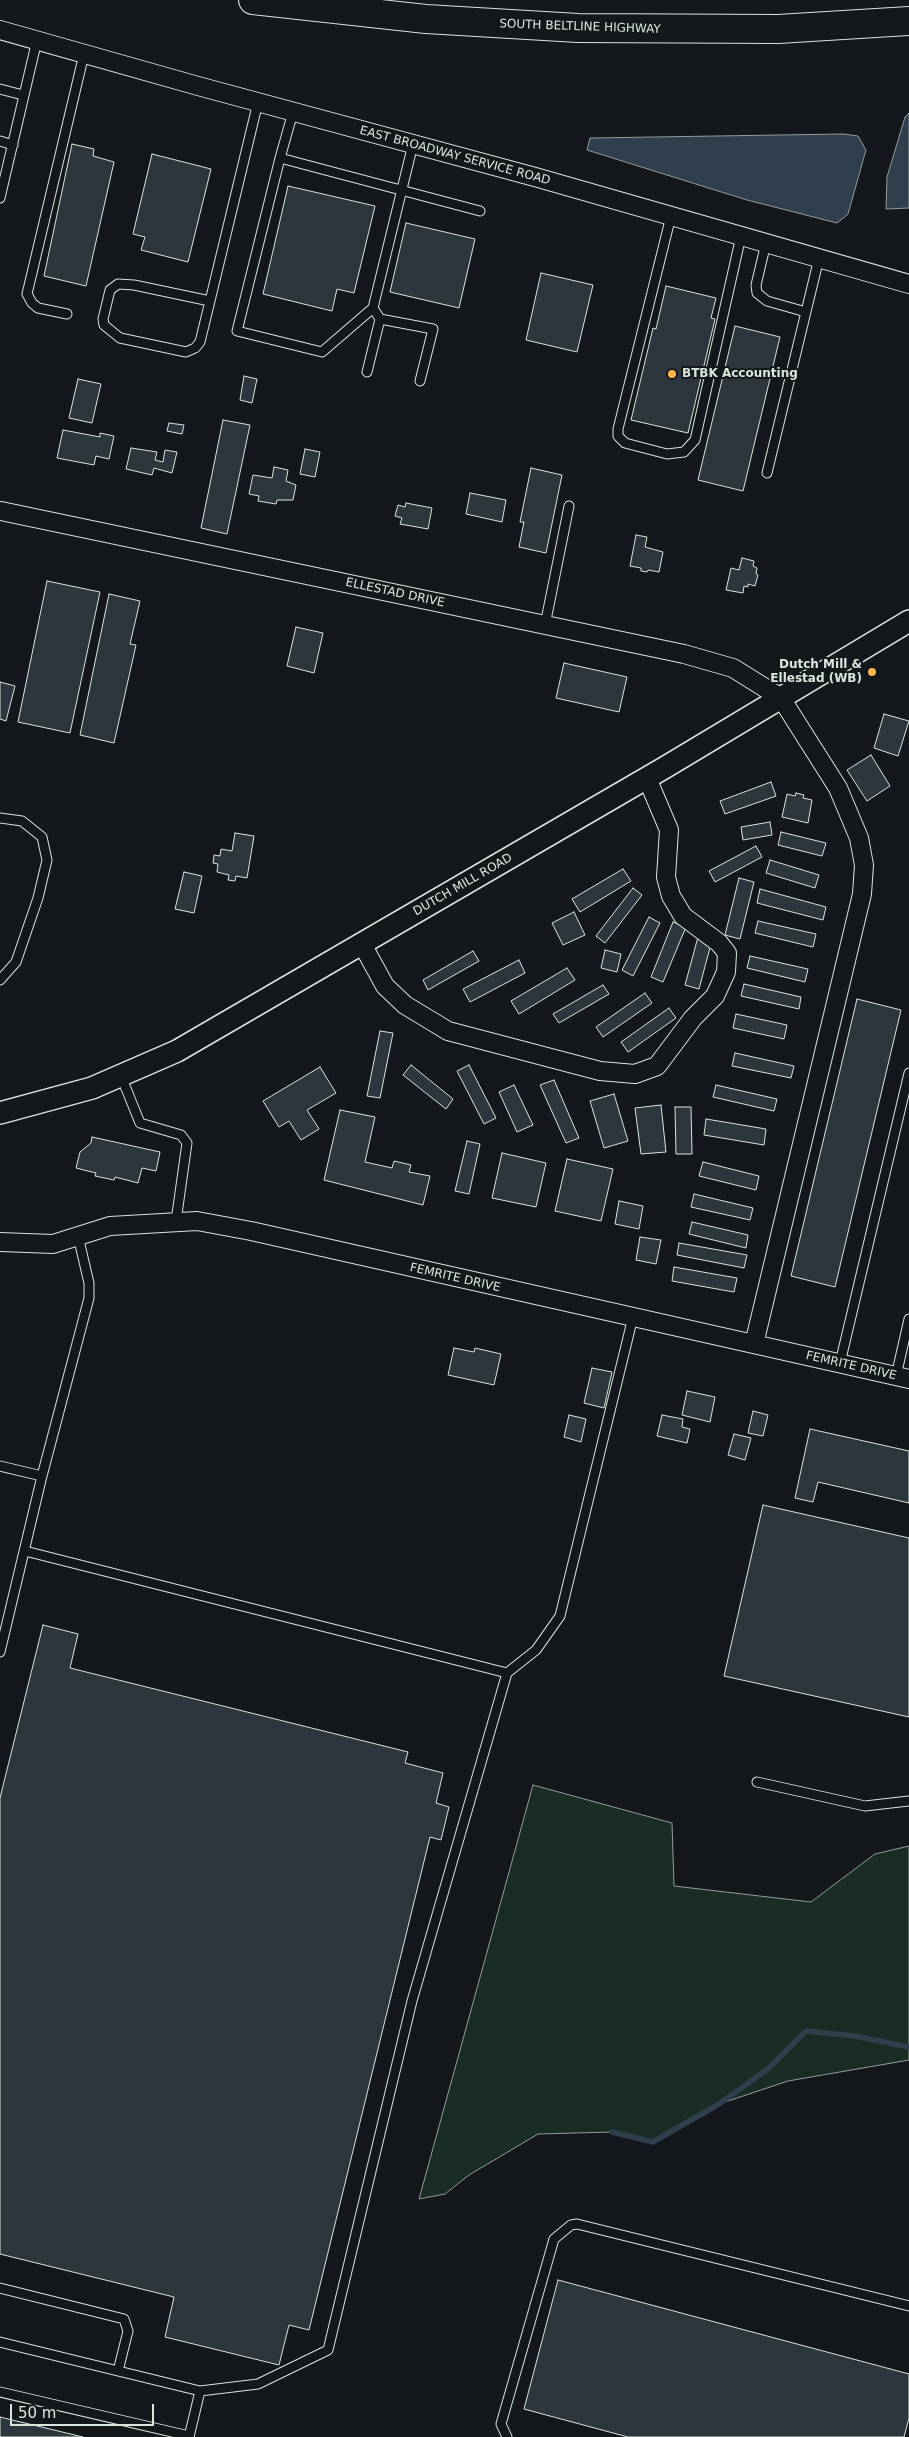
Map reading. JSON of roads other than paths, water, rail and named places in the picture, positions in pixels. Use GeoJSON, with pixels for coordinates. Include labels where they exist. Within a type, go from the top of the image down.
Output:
{"type":"FeatureCollection","features":[{"type":"Feature","properties":{"kind":"highway","name":"SOUTH BELTLINE HIGHWAY"},"geometry":{"type":"LineString","coordinates":[[253,0],[444,20],[609,29],[797,28],[909,21]]}},
{"type":"Feature","properties":{"kind":"street","name":"EAST BROADWAY SERVICE ROAD"},"geometry":{"type":"LineString","coordinates":[[0,30],[909,284]]}},
{"type":"Feature","properties":{"kind":"street","name":"ELLESTAD DRIVE"},"geometry":{"type":"LineString","coordinates":[[1,512],[684,654],[733,668],[781,698]]}},
{"type":"Feature","properties":{"kind":"street","name":"DUTCH MILL ROAD"},"geometry":{"type":"LineString","coordinates":[[0,1114],[92,1088],[177,1051],[647,778],[909,622]]}},
{"type":"Feature","properties":{"kind":"street"},"geometry":{"type":"LineString","coordinates":[[754,1344],[862,894],[864,865],[859,838],[838,788],[781,698]]}},
{"type":"Feature","properties":{"kind":"street"},"geometry":{"type":"LineString","coordinates":[[362,944],[385,986],[405,1006],[448,1031],[600,1071],[636,1074],[657,1066],[693,1018],[715,996],[726,972],[727,953],[719,943],[683,916],[671,896],[666,877],[670,830],[647,778]]}},
{"type":"Feature","properties":{"kind":"street","name":"FEMRITE DRIVE"},"geometry":{"type":"LineString","coordinates":[[0,1242],[53,1244],[110,1226],[197,1221],[251,1231],[902,1377]]}},
{"type":"Feature","properties":{"kind":"lane"},"geometry":{"type":"LineString","coordinates":[[0,198],[37,40]]}},
{"type":"Feature","properties":{"kind":"lane"},"geometry":{"type":"LineString","coordinates":[[66,314],[38,308],[32,303],[27,294],[84,54]]}},
{"type":"Feature","properties":{"kind":"lane"},"geometry":{"type":"LineString","coordinates":[[0,89],[23,95]]}},
{"type":"Feature","properties":{"kind":"lane"},"geometry":{"type":"LineString","coordinates":[[210,301],[134,285],[118,284],[110,290],[103,319],[104,326],[120,338],[186,352],[191,351],[200,342],[210,301],[258,102]]}},
{"type":"Feature","properties":{"kind":"lane"},"geometry":{"type":"LineString","coordinates":[[292,112],[237,331],[322,352],[373,308],[413,144]]}},
{"type":"Feature","properties":{"kind":"lane"},"geometry":{"type":"LineString","coordinates":[[0,141],[13,144]]}},
{"type":"Feature","properties":{"kind":"lane"},"geometry":{"type":"LineString","coordinates":[[280,158],[401,192],[480,211]]}},
{"type":"Feature","properties":{"kind":"lane"},"geometry":{"type":"LineString","coordinates":[[671,216],[618,429],[618,436],[625,443],[667,454],[684,452],[695,440],[741,236]]}},
{"type":"Feature","properties":{"kind":"lane"},"geometry":{"type":"LineString","coordinates":[[766,243],[756,285],[758,293],[767,301],[806,312]]}},
{"type":"Feature","properties":{"kind":"lane"},"geometry":{"type":"LineString","coordinates":[[766,472],[819,258]]}},
{"type":"Feature","properties":{"kind":"lane"},"geometry":{"type":"LineString","coordinates":[[367,372],[380,319],[373,308]]}},
{"type":"Feature","properties":{"kind":"lane"},"geometry":{"type":"LineString","coordinates":[[380,319],[433,329],[420,381]]}},
{"type":"Feature","properties":{"kind":"lane"},"geometry":{"type":"LineString","coordinates":[[545,625],[569,506]]}},
{"type":"Feature","properties":{"kind":"lane"},"geometry":{"type":"LineString","coordinates":[[0,818],[22,821],[42,837],[47,860],[38,898],[16,962],[0,980]]}},
{"type":"Feature","properties":{"kind":"lane"},"geometry":{"type":"LineString","coordinates":[[840,1363],[909,1073]]}},
{"type":"Feature","properties":{"kind":"lane"},"geometry":{"type":"LineString","coordinates":[[121,1075],[140,1123],[180,1135],[187,1143],[176,1221]]}},
{"type":"Feature","properties":{"kind":"lane"},"geometry":{"type":"LineString","coordinates":[[0,1652],[42,1476],[89,1298],[89,1283],[78,1236]]}},
{"type":"Feature","properties":{"kind":"lane"},"geometry":{"type":"LineString","coordinates":[[0,2342],[200,2392],[258,2384],[328,2350],[412,2001],[507,1673],[536,1650],[560,1616],[632,1317]]}},
{"type":"Feature","properties":{"kind":"lane"},"geometry":{"type":"LineString","coordinates":[[902,1377],[909,1320]]}},
{"type":"Feature","properties":{"kind":"lane"},"geometry":{"type":"LineString","coordinates":[[0,1466],[42,1476]]}},
{"type":"Feature","properties":{"kind":"lane"},"geometry":{"type":"LineString","coordinates":[[24,1551],[507,1673]]}},
{"type":"Feature","properties":{"kind":"lane"},"geometry":{"type":"LineString","coordinates":[[757,1782],[866,1806],[909,1800]]}},
{"type":"Feature","properties":{"kind":"lane"},"geometry":{"type":"LineString","coordinates":[[507,2437],[502,2424],[554,2239],[571,2225],[578,2224],[909,2306]]}},
{"type":"Feature","properties":{"kind":"lane"},"geometry":{"type":"LineString","coordinates":[[0,2288],[124,2319],[128,2331],[118,2371]]}},
{"type":"Feature","properties":{"kind":"lane"},"geometry":{"type":"LineString","coordinates":[[0,2392],[189,2437],[200,2392]]}},
{"type":"Feature","properties":{"kind":"water"},"geometry":{"type":"Polygon","coordinates":[[[909,113],[909,208],[886,209],[887,177],[905,117],[909,113]]]}},
{"type":"Feature","properties":{"kind":"water"},"geometry":{"type":"Polygon","coordinates":[[[843,134],[858,136],[866,150],[848,214],[837,223],[747,200],[587,150],[590,138],[843,134]]]}},
{"type":"Feature","properties":{"kind":"waterway"},"geometry":{"type":"LineString","coordinates":[[612,2132],[653,2142],[719,2104],[769,2068],[806,2031],[855,2036],[909,2047]]}},
{"type":"Feature","properties":{"kind":"place","name":"BTBK Accounting"},"geometry":{"type":"Point","coordinates":[672,374]}},
{"type":"Feature","properties":{"kind":"place","name":"Dutch Mill & Ellestad (WB)"},"geometry":{"type":"Point","coordinates":[872,672]}}]}
